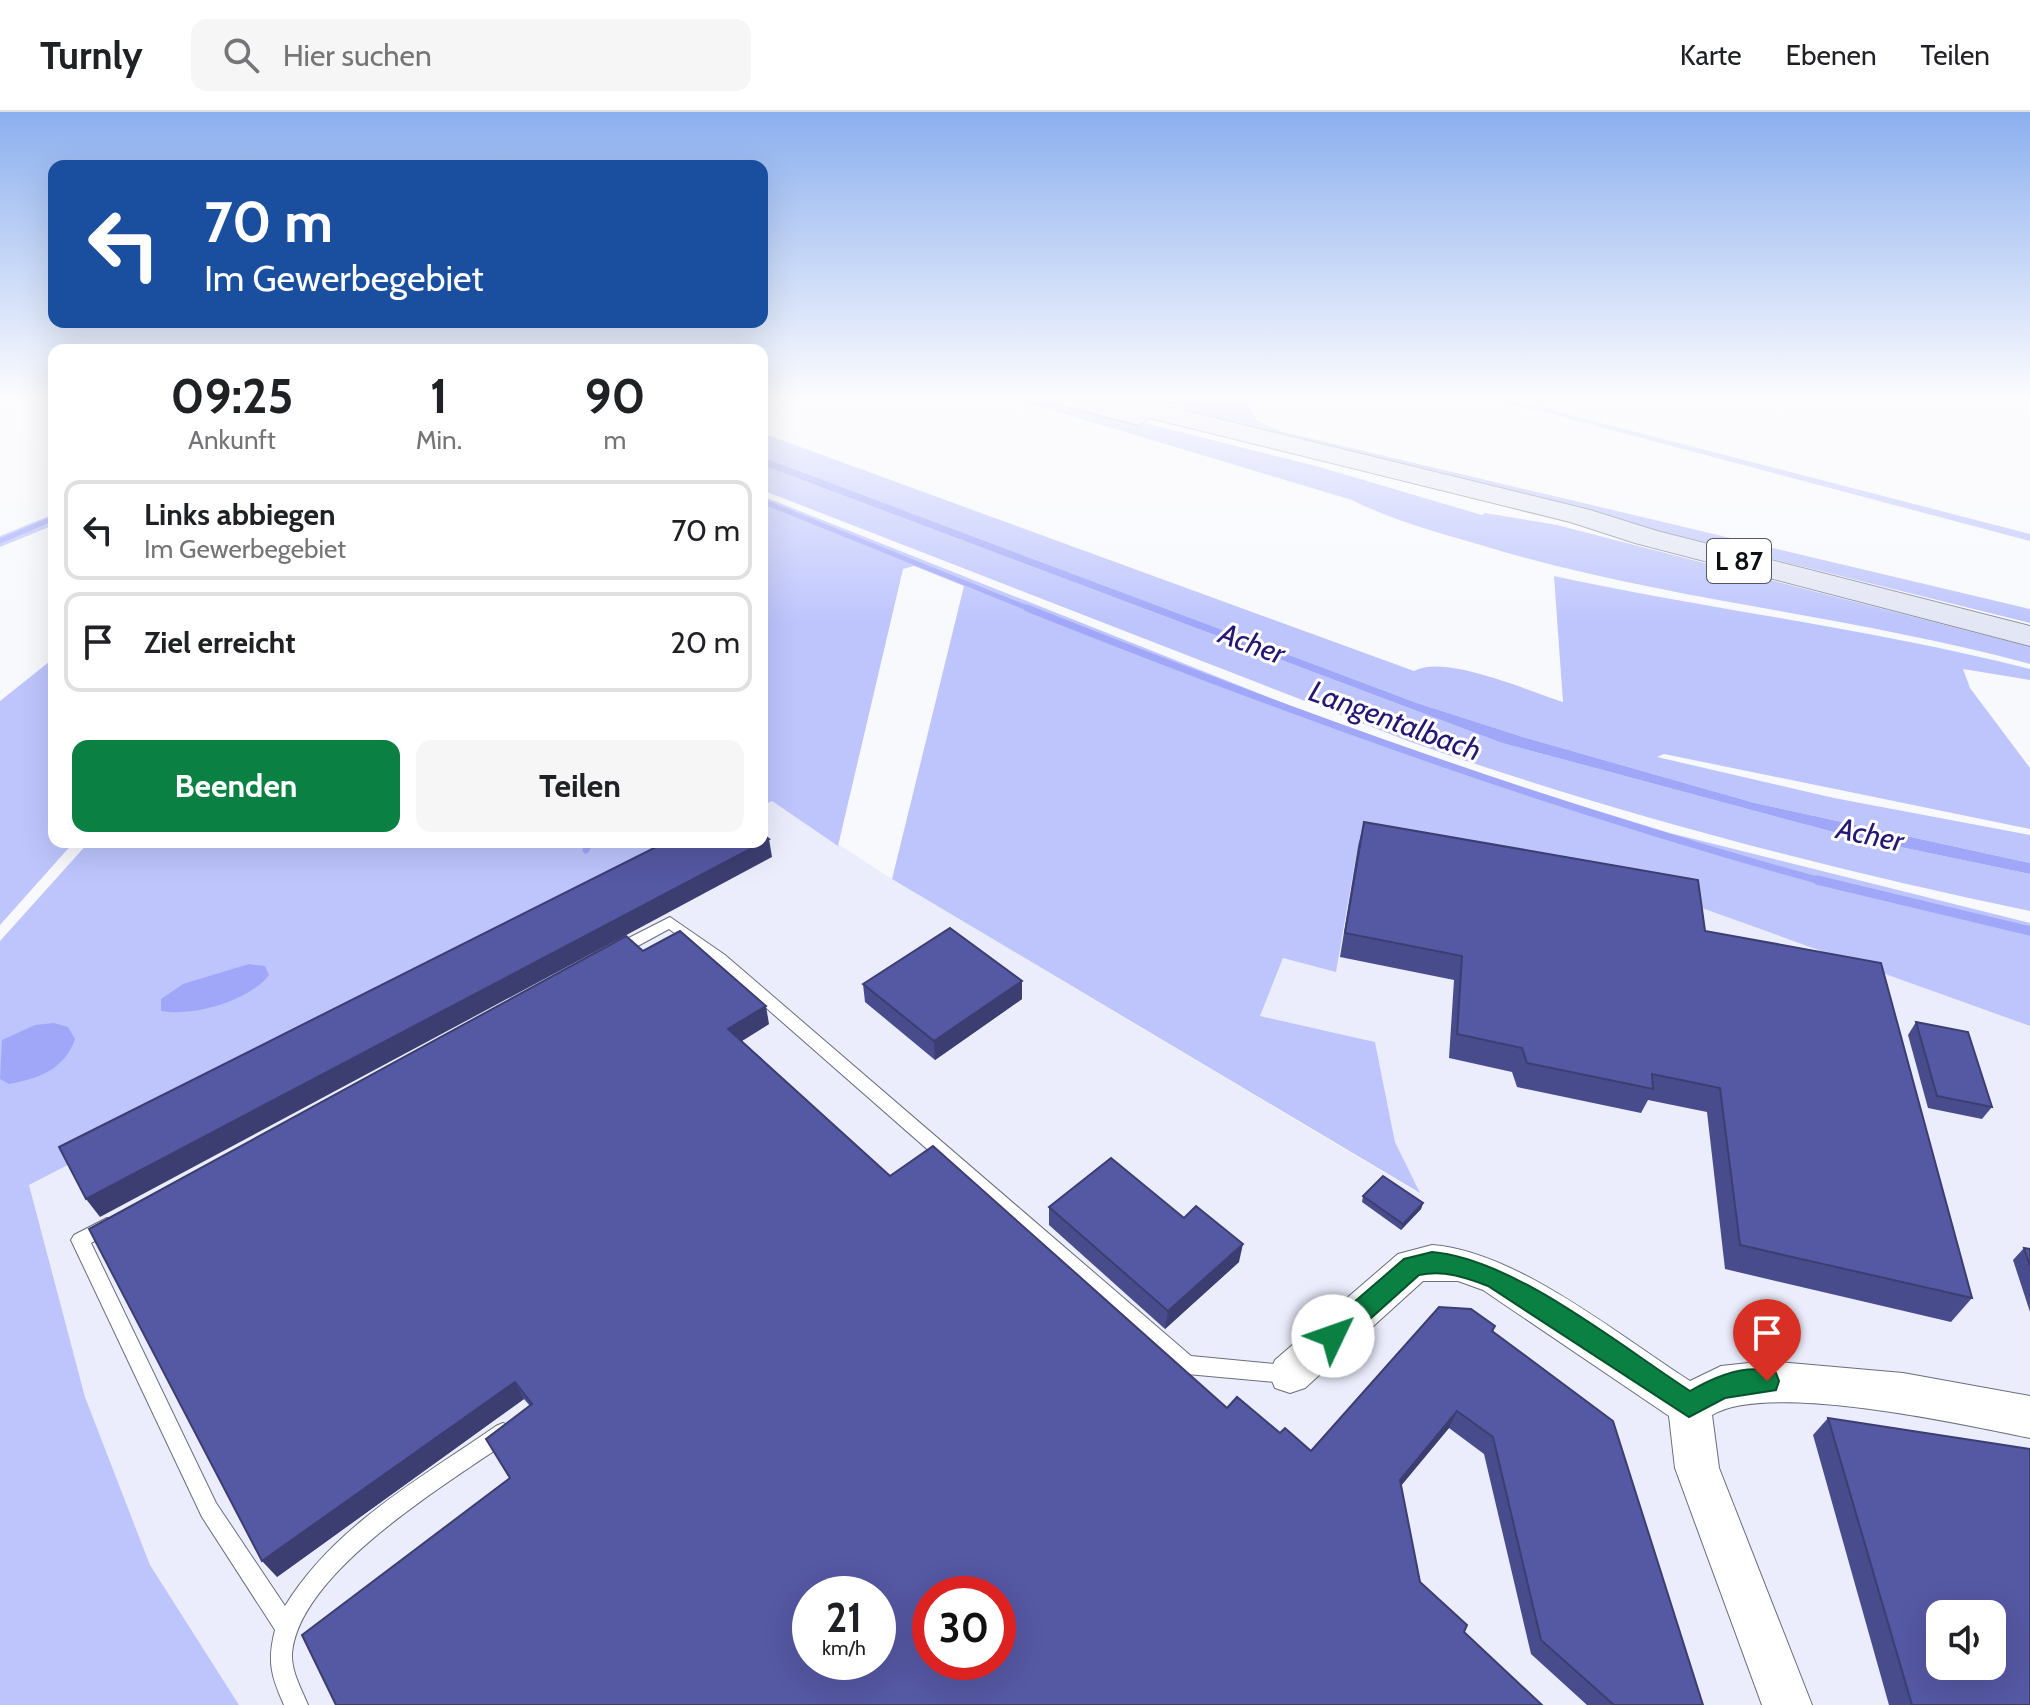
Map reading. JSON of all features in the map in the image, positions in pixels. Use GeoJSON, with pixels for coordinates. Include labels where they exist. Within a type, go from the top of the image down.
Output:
{"type":"FeatureCollection","features":[{"type":"Feature","properties":{"kind":"main road","name":"L 87"},"geometry":{"type":"LineString","coordinates":[[1372,474],[1574,524],[1646,537]]}},
{"type":"Feature","properties":{"kind":"main road","name":"L 87"},"geometry":{"type":"LineString","coordinates":[[1411,474],[1580,516],[1646,537],[2030,636]]}},
{"type":"Feature","properties":{"kind":"street"},"geometry":{"type":"LineString","coordinates":[[1290,1374],[1412,1266],[1432,1262],[1458,1264],[1497,1278],[1689,1405],[1697,1468],[1787,1705]]}},
{"type":"Feature","properties":{"kind":"street"},"geometry":{"type":"LineString","coordinates":[[1689,1405],[1721,1386],[1767,1381],[1903,1393],[2030,1417]]}},
{"type":"Feature","properties":{"kind":"lane"},"geometry":{"type":"LineString","coordinates":[[600,960],[670,922],[720,959],[1187,1365],[1290,1374]]}},
{"type":"Feature","properties":{"kind":"lane"},"geometry":{"type":"LineString","coordinates":[[122,1218],[80,1240],[209,1510],[287,1628]]}},
{"type":"Feature","properties":{"kind":"lane"},"geometry":{"type":"LineString","coordinates":[[296,1705],[286,1685],[281,1652],[287,1628],[311,1583],[347,1545],[508,1429]]}},
{"type":"Feature","properties":{"kind":"shaded area"},"geometry":{"type":"Polygon","coordinates":[[[768,474],[787,474],[1502,743],[1852,837],[2030,874],[2030,911],[1872,876],[1716,836],[1561,791],[1408,741],[768,492],[768,474]]]}},
{"type":"Feature","properties":{"kind":"shaded area"},"geometry":{"type":"Polygon","coordinates":[[[808,474],[875,474],[1414,671],[1428,667],[1466,670],[1563,702],[1554,576],[1912,642],[2030,669],[2030,680],[1963,669],[1970,688],[2030,768],[2030,829],[1664,754],[1657,757],[1834,798],[2030,835],[2030,863],[1755,803],[1523,737],[1417,703],[808,474]]]}},
{"type":"Feature","properties":{"kind":"shaded area"},"geometry":{"type":"Polygon","coordinates":[[[1266,474],[1344,474],[1482,515],[1557,525],[2030,647],[2030,664],[1894,632],[1551,565],[1434,531],[1352,500],[1266,474]]]}},
{"type":"Feature","properties":{"kind":"shaded area"},"geometry":{"type":"Polygon","coordinates":[[[1430,474],[1463,474],[2030,609],[2030,623],[1430,474]]]}},
{"type":"Feature","properties":{"kind":"shaded area"},"geometry":{"type":"Polygon","coordinates":[[[1778,474],[1799,474],[2030,534],[2030,541],[1778,474]]]}},
{"type":"Feature","properties":{"kind":"shaded area"},"geometry":{"type":"Polygon","coordinates":[[[768,498],[1291,706],[1481,775],[1670,833],[2030,923],[2030,1026],[1699,907],[1358,845],[1336,972],[1283,958],[1260,1016],[1375,1042],[1395,1142],[1420,1193],[892,879],[964,586],[914,566],[903,569],[838,846],[772,801],[768,803],[768,498]]]}},
{"type":"Feature","properties":{"kind":"shaded area"},"geometry":{"type":"Polygon","coordinates":[[[48,516],[48,527],[0,547],[0,536],[48,516]]]}},
{"type":"Feature","properties":{"kind":"shaded area"},"geometry":{"type":"Polygon","coordinates":[[[48,663],[48,848],[69,848],[0,925],[0,701],[48,663]]]}},
{"type":"Feature","properties":{"kind":"shaded area"},"geometry":{"type":"Polygon","coordinates":[[[772,801],[892,879],[1418,1193],[1395,1142],[1375,1042],[1260,1016],[1283,958],[1336,971],[1358,845],[1699,907],[2030,1026],[2030,1705],[239,1705],[150,1565],[85,1397],[29,1185],[681,848],[768,848],[768,803],[772,801]]]}},
{"type":"Feature","properties":{"kind":"shaded area"},"geometry":{"type":"Polygon","coordinates":[[[84,848],[681,848],[29,1185],[85,1397],[150,1565],[239,1705],[0,1705],[0,941],[84,848]]]}},
{"type":"Feature","properties":{"kind":"water","name":"Acher"},"geometry":{"type":"Polygon","coordinates":[[[787,474],[808,474],[1417,703],[1523,737],[1755,803],[2030,863],[2030,874],[1852,837],[1502,743],[787,474]]]}},
{"type":"Feature","properties":{"kind":"water"},"geometry":{"type":"Polygon","coordinates":[[[249,964],[265,966],[269,975],[248,992],[204,1009],[161,1011],[161,999],[183,984],[249,964]]]}},
{"type":"Feature","properties":{"kind":"water"},"geometry":{"type":"Polygon","coordinates":[[[54,1023],[68,1027],[75,1039],[65,1058],[49,1071],[30,1079],[9,1084],[0,1079],[2,1040],[35,1025],[54,1023]]]}},
{"type":"Feature","properties":{"kind":"building"},"geometry":{"type":"Polygon","coordinates":[[[1364,822],[1698,880],[1705,931],[1881,963],[1972,1298],[1740,1245],[1720,1088],[1652,1074],[1653,1089],[1527,1063],[1522,1048],[1457,1034],[1462,956],[1345,933],[1364,822]]]}},
{"type":"Feature","properties":{"kind":"building"},"geometry":{"type":"Polygon","coordinates":[[[654,848],[752,848],[86,1199],[59,1147],[654,848]]]}},
{"type":"Feature","properties":{"kind":"building"},"geometry":{"type":"Polygon","coordinates":[[[950,928],[1022,981],[934,1041],[863,984],[950,928]]]}},
{"type":"Feature","properties":{"kind":"building"},"geometry":{"type":"Polygon","coordinates":[[[680,931],[766,1006],[728,1029],[890,1176],[933,1146],[1227,1408],[1237,1397],[1280,1433],[1285,1428],[1311,1451],[1439,1307],[1471,1309],[1495,1326],[1492,1331],[1613,1421],[1703,1705],[1614,1705],[1541,1640],[1493,1437],[1457,1411],[1400,1480],[1420,1582],[1467,1625],[1464,1632],[1542,1705],[336,1705],[302,1635],[510,1478],[486,1439],[532,1404],[515,1382],[262,1561],[89,1229],[626,936],[643,951],[680,931]]]}},
{"type":"Feature","properties":{"kind":"building"},"geometry":{"type":"Polygon","coordinates":[[[1916,1022],[1968,1032],[1992,1107],[1937,1096],[1916,1022]]]}},
{"type":"Feature","properties":{"kind":"building"},"geometry":{"type":"Polygon","coordinates":[[[1111,1158],[1184,1218],[1196,1206],[1243,1244],[1168,1311],[1049,1207],[1111,1158]]]}},
{"type":"Feature","properties":{"kind":"building"},"geometry":{"type":"Polygon","coordinates":[[[1383,1176],[1423,1203],[1403,1224],[1363,1196],[1383,1176]]]}},
{"type":"Feature","properties":{"kind":"building"},"geometry":{"type":"Polygon","coordinates":[[[2024,1248],[2030,1249],[2030,1266],[2024,1248]]]}},
{"type":"Feature","properties":{"kind":"building"},"geometry":{"type":"Polygon","coordinates":[[[1828,1418],[2030,1449],[2030,1705],[1912,1705],[1828,1418]]]}},
{"type":"Feature","properties":{"kind":"waterway","name":"Langentalbach"},"geometry":{"type":"LineString","coordinates":[[768,503],[1028,608]]}},
{"type":"Feature","properties":{"kind":"waterway"},"geometry":{"type":"LineString","coordinates":[[0,541],[48,521]]}},
{"type":"Feature","properties":{"kind":"waterway","name":"Langentalbach"},"geometry":{"type":"LineString","coordinates":[[1028,608],[1422,756],[1622,823],[1817,880]]}},
{"type":"Feature","properties":{"kind":"waterway","name":"Langentalbach"},"geometry":{"type":"LineString","coordinates":[[1028,608],[1032,610]]}},
{"type":"Feature","properties":{"kind":"waterway","name":"Langentalbach"},"geometry":{"type":"LineString","coordinates":[[1817,880],[2030,931]]}},
{"type":"Feature","properties":{"kind":"waterway","name":"Langentalbach"},"geometry":{"type":"LineString","coordinates":[[1817,880],[1824,882]]}},
{"type":"Feature","properties":{"kind":"route"},"geometry":{"type":"LineString","coordinates":[[1333,1336],[1412,1266],[1432,1262],[1458,1264],[1497,1278],[1689,1405],[1721,1386],[1767,1381]]}}]}
